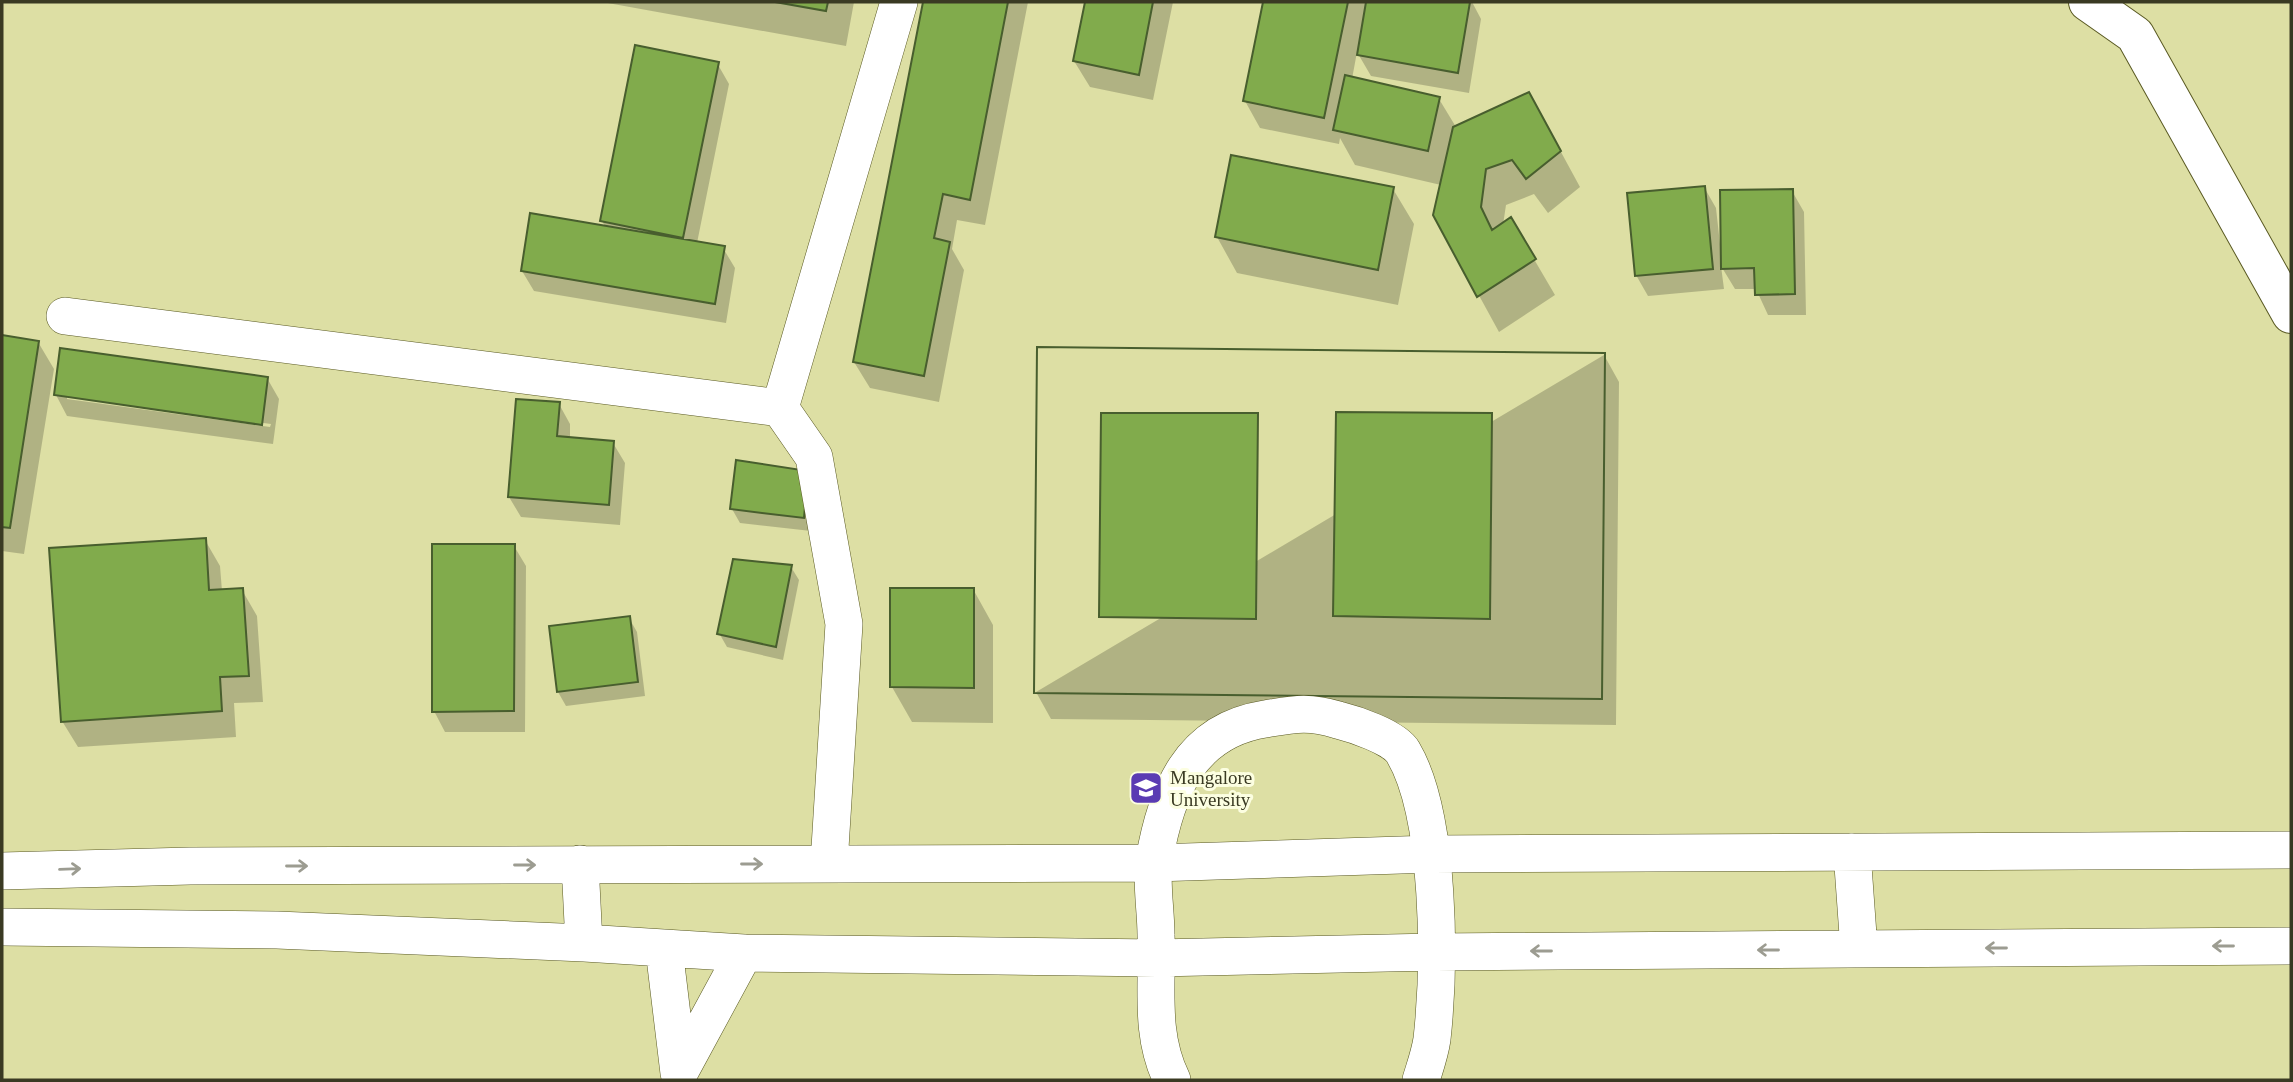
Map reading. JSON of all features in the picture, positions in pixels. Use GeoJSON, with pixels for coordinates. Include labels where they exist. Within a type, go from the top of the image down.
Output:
{"type":"FeatureCollection","features":[{"type":"Feature","properties":{"kind":"main road"},"geometry":{"type":"LineString","coordinates":[[2088,2],[2135,35],[2291,314]]}},
{"type":"Feature","properties":{"kind":"street"},"geometry":{"type":"LineString","coordinates":[[780,408],[899,2]]}},
{"type":"Feature","properties":{"kind":"street"},"geometry":{"type":"LineString","coordinates":[[65,316],[780,408],[814,457],[844,625],[829,864]]}},
{"type":"Feature","properties":{"kind":"street"},"geometry":{"type":"LineString","coordinates":[[1172,1080],[1163,1062],[1156,1031],[1154,863],[1175,781],[1192,756],[1243,722],[1310,711],[1364,727],[1402,749],[1420,792],[1432,854],[1435,952],[1432,1041],[1421,1080]]}},
{"type":"Feature","properties":{"kind":"street"},"geometry":{"type":"LineString","coordinates":[[2,871],[190,866],[1154,863],[1432,854],[2291,850]]}},
{"type":"Feature","properties":{"kind":"street"},"geometry":{"type":"LineString","coordinates":[[1852,852],[1859,949]]}},
{"type":"Feature","properties":{"kind":"street"},"geometry":{"type":"LineString","coordinates":[[580,864],[584,943]]}},
{"type":"Feature","properties":{"kind":"street"},"geometry":{"type":"LineString","coordinates":[[2,927],[278,930],[584,943],[744,953],[1157,958],[1435,952],[2291,946]]}},
{"type":"Feature","properties":{"kind":"street"},"geometry":{"type":"LineString","coordinates":[[664,949],[679,1073],[744,953]]}},
{"type":"Feature","properties":{"kind":"building"},"geometry":{"type":"Polygon","coordinates":[[[775,2],[828,2],[826,11],[775,2]]]}},
{"type":"Feature","properties":{"kind":"building"},"geometry":{"type":"Polygon","coordinates":[[[923,2],[1008,2],[970,200],[943,194],[934,238],[950,242],[924,376],[853,362],[923,2]]]}},
{"type":"Feature","properties":{"kind":"building"},"geometry":{"type":"Polygon","coordinates":[[[1085,2],[1153,2],[1139,75],[1073,61],[1085,2]]]}},
{"type":"Feature","properties":{"kind":"building"},"geometry":{"type":"Polygon","coordinates":[[[1263,2],[1348,2],[1324,118],[1243,101],[1263,2]]]}},
{"type":"Feature","properties":{"kind":"building"},"geometry":{"type":"Polygon","coordinates":[[[1366,2],[1470,2],[1458,73],[1357,55],[1366,2]]]}},
{"type":"Feature","properties":{"kind":"building"},"geometry":{"type":"Polygon","coordinates":[[[635,45],[719,62],[683,238],[600,221],[635,45]]]}},
{"type":"Feature","properties":{"kind":"building"},"geometry":{"type":"Polygon","coordinates":[[[1345,75],[1440,97],[1428,151],[1333,130],[1345,75]]]}},
{"type":"Feature","properties":{"kind":"building"},"geometry":{"type":"Polygon","coordinates":[[[1529,92],[1561,151],[1526,179],[1512,160],[1486,169],[1481,207],[1492,230],[1511,217],[1536,259],[1477,297],[1433,215],[1453,127],[1529,92]]]}},
{"type":"Feature","properties":{"kind":"building"},"geometry":{"type":"Polygon","coordinates":[[[1231,155],[1394,187],[1378,270],[1215,237],[1231,155]]]}},
{"type":"Feature","properties":{"kind":"building"},"geometry":{"type":"Polygon","coordinates":[[[1705,186],[1713,269],[1635,276],[1627,193],[1705,186]]]}},
{"type":"Feature","properties":{"kind":"building"},"geometry":{"type":"Polygon","coordinates":[[[1793,189],[1795,294],[1755,295],[1754,268],[1721,269],[1720,190],[1793,189]]]}},
{"type":"Feature","properties":{"kind":"building"},"geometry":{"type":"Polygon","coordinates":[[[530,213],[725,246],[715,304],[521,271],[530,213]]]}},
{"type":"Feature","properties":{"kind":"building"},"geometry":{"type":"Polygon","coordinates":[[[2,335],[39,341],[10,528],[2,527],[2,335]]]}},
{"type":"Feature","properties":{"kind":"building"},"geometry":{"type":"Polygon","coordinates":[[[1037,347],[1605,353],[1602,699],[1034,693],[1037,347]],[[1336,412],[1333,616],[1490,619],[1492,413],[1336,412]],[[1101,413],[1099,617],[1256,619],[1258,413],[1101,413]]]}},
{"type":"Feature","properties":{"kind":"building"},"geometry":{"type":"Polygon","coordinates":[[[1037,347],[1605,353],[1602,699],[1034,693],[1037,347]]]}},
{"type":"Feature","properties":{"kind":"building"},"geometry":{"type":"Polygon","coordinates":[[[60,348],[268,377],[262,425],[54,395],[60,348]]]}},
{"type":"Feature","properties":{"kind":"building"},"geometry":{"type":"Polygon","coordinates":[[[516,399],[560,402],[557,436],[614,441],[609,505],[508,497],[516,399]]]}},
{"type":"Feature","properties":{"kind":"building"},"geometry":{"type":"Polygon","coordinates":[[[736,460],[808,471],[804,518],[730,509],[736,460]]]}},
{"type":"Feature","properties":{"kind":"building"},"geometry":{"type":"Polygon","coordinates":[[[206,538],[209,590],[243,588],[249,676],[220,677],[222,711],[61,722],[49,548],[206,538]]]}},
{"type":"Feature","properties":{"kind":"building"},"geometry":{"type":"Polygon","coordinates":[[[432,544],[515,544],[514,711],[432,712],[432,544]]]}},
{"type":"Feature","properties":{"kind":"building"},"geometry":{"type":"Polygon","coordinates":[[[733,559],[792,565],[776,647],[717,634],[733,559]]]}},
{"type":"Feature","properties":{"kind":"building"},"geometry":{"type":"Polygon","coordinates":[[[890,588],[974,588],[974,688],[890,687],[890,588]]]}},
{"type":"Feature","properties":{"kind":"building"},"geometry":{"type":"Polygon","coordinates":[[[630,616],[638,682],[557,692],[549,626],[630,616]]]}},
{"type":"Feature","properties":{"kind":"place","name":"Mangalore University"},"geometry":{"type":"Point","coordinates":[1146,788]}}]}
